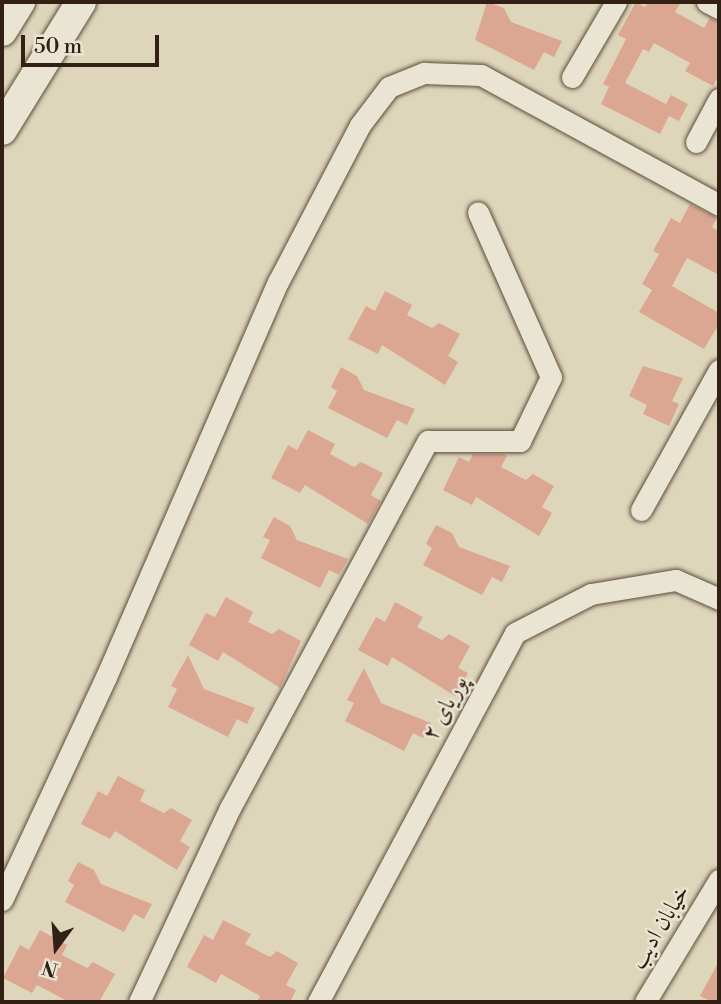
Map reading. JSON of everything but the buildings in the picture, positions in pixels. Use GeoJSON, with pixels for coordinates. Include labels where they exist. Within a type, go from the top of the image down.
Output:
{"type":"FeatureCollection","features":[{"type":"Feature","properties":{"kind":"main road"},"geometry":{"type":"LineString","coordinates":[[2,31],[20,2]]}},
{"type":"Feature","properties":{"kind":"main road"},"geometry":{"type":"LineString","coordinates":[[2,130],[81,2]]}},
{"type":"Feature","properties":{"kind":"street"},"geometry":{"type":"LineString","coordinates":[[572,77],[616,2]]}},
{"type":"Feature","properties":{"kind":"street"},"geometry":{"type":"LineString","coordinates":[[707,2],[719,8]]}},
{"type":"Feature","properties":{"kind":"street"},"geometry":{"type":"LineString","coordinates":[[2,900],[106,677],[278,282],[360,125],[389,87],[424,73],[481,75],[719,205]]}},
{"type":"Feature","properties":{"kind":"street"},"geometry":{"type":"LineString","coordinates":[[696,142],[719,99]]}},
{"type":"Feature","properties":{"kind":"street"},"geometry":{"type":"LineString","coordinates":[[139,1002],[230,808],[428,440],[520,441],[551,377],[478,212]]}},
{"type":"Feature","properties":{"kind":"street"},"geometry":{"type":"LineString","coordinates":[[641,510],[719,370]]}},
{"type":"Feature","properties":{"kind":"street","name":"پوریای ۲"},"geometry":{"type":"LineString","coordinates":[[318,1002],[515,633],[591,594],[676,580],[719,599]]}},
{"type":"Feature","properties":{"kind":"street","name":"خیابان ادیب"},"geometry":{"type":"LineString","coordinates":[[645,1002],[719,880]]}}]}
